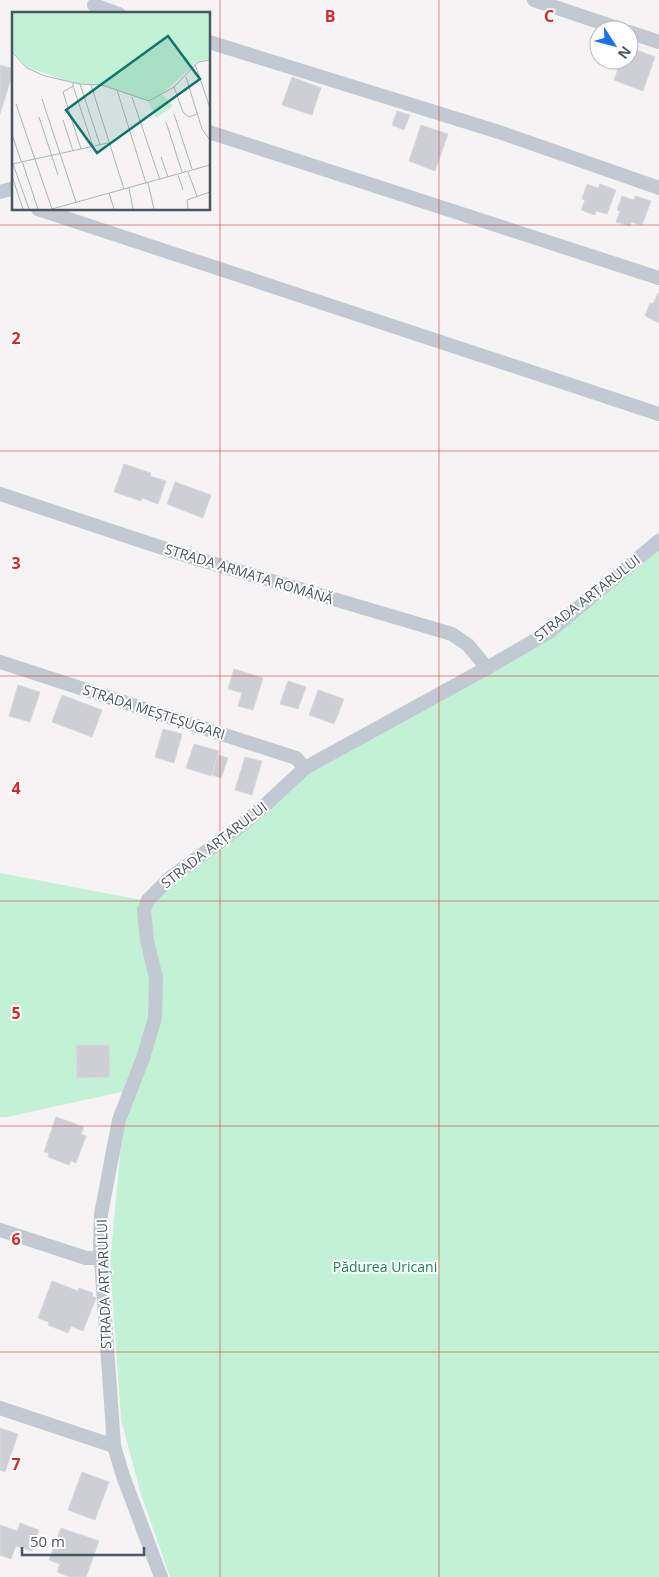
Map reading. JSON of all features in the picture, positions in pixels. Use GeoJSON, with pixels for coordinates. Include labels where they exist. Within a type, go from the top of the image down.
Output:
{"type":"FeatureCollection","features":[{"type":"Feature","properties":{"kind":"street"},"geometry":{"type":"LineString","coordinates":[[534,0],[594,20]]}},
{"type":"Feature","properties":{"kind":"street"},"geometry":{"type":"LineString","coordinates":[[93,6],[112,12]]}},
{"type":"Feature","properties":{"kind":"street"},"geometry":{"type":"LineString","coordinates":[[639,35],[659,42]]}},
{"type":"Feature","properties":{"kind":"street"},"geometry":{"type":"LineString","coordinates":[[210,42],[499,132],[659,188]]}},
{"type":"Feature","properties":{"kind":"street"},"geometry":{"type":"LineString","coordinates":[[210,132],[659,278]]}},
{"type":"Feature","properties":{"kind":"street"},"geometry":{"type":"LineString","coordinates":[[41,210],[659,414]]}},
{"type":"Feature","properties":{"kind":"street","name":"STRADA ARMATA ROMÂNĂ"},"geometry":{"type":"LineString","coordinates":[[0,494],[181,554],[452,634],[468,645],[487,668]]}},
{"type":"Feature","properties":{"kind":"street","name":"STRADA ARȚARULUI"},"geometry":{"type":"LineString","coordinates":[[161,1577],[123,1476],[114,1446],[100,1258],[101,1214],[119,1120],[156,1018],[156,978],[147,940],[144,910],[146,904],[160,886],[242,825],[305,768],[549,632],[659,541]]}},
{"type":"Feature","properties":{"kind":"street","name":"STRADA MEȘTEȘUGARI"},"geometry":{"type":"LineString","coordinates":[[0,662],[296,758],[305,768]]}},
{"type":"Feature","properties":{"kind":"street"},"geometry":{"type":"LineString","coordinates":[[0,1230],[86,1258],[100,1258]]}},
{"type":"Feature","properties":{"kind":"street"},"geometry":{"type":"LineString","coordinates":[[0,1408],[114,1446]]}},
{"type":"Feature","properties":{"kind":"green space","name":"Pădurea Uricani"},"geometry":{"type":"Polygon","coordinates":[[[659,532],[659,1577],[170,1577],[140,1491],[121,1419],[110,1263],[126,1091],[0,1117],[0,873],[152,902],[303,777],[489,672],[659,532]]]}},
{"type":"Feature","properties":{"kind":"building"},"geometry":{"type":"Polygon","coordinates":[[[639,51],[655,57],[643,91],[614,80],[618,70],[639,70],[639,51]]]}},
{"type":"Feature","properties":{"kind":"building"},"geometry":{"type":"Polygon","coordinates":[[[0,65],[12,68],[12,75],[0,114],[0,65]]]}},
{"type":"Feature","properties":{"kind":"building"},"geometry":{"type":"Polygon","coordinates":[[[292,77],[321,88],[312,115],[282,105],[292,77]]]}},
{"type":"Feature","properties":{"kind":"building"},"geometry":{"type":"Polygon","coordinates":[[[397,111],[410,115],[404,130],[392,125],[397,111]]]}},
{"type":"Feature","properties":{"kind":"building"},"geometry":{"type":"Polygon","coordinates":[[[421,125],[448,134],[435,171],[409,161],[421,125]]]}},
{"type":"Feature","properties":{"kind":"building"},"geometry":{"type":"Polygon","coordinates":[[[587,184],[598,188],[600,184],[616,190],[607,214],[596,211],[595,215],[581,210],[585,200],[582,199],[587,184]]]}},
{"type":"Feature","properties":{"kind":"building"},"geometry":{"type":"Polygon","coordinates":[[[622,196],[634,200],[635,196],[651,201],[642,225],[631,222],[630,226],[616,222],[620,211],[617,210],[622,196]]]}},
{"type":"Feature","properties":{"kind":"building"},"geometry":{"type":"Polygon","coordinates":[[[658,293],[659,323],[645,316],[650,303],[653,304],[658,293]]]}},
{"type":"Feature","properties":{"kind":"building"},"geometry":{"type":"Polygon","coordinates":[[[124,464],[151,473],[150,476],[166,481],[158,504],[142,498],[141,501],[114,492],[124,464]]]}},
{"type":"Feature","properties":{"kind":"building"},"geometry":{"type":"Polygon","coordinates":[[[175,482],[211,495],[203,518],[167,504],[175,482]]]}},
{"type":"Feature","properties":{"kind":"building"},"geometry":{"type":"Polygon","coordinates":[[[234,669],[263,678],[253,710],[238,706],[242,693],[228,689],[234,669]]]}},
{"type":"Feature","properties":{"kind":"building"},"geometry":{"type":"Polygon","coordinates":[[[288,681],[306,687],[298,709],[280,704],[288,681]]]}},
{"type":"Feature","properties":{"kind":"building"},"geometry":{"type":"Polygon","coordinates":[[[18,685],[40,692],[30,722],[9,716],[18,685]]]}},
{"type":"Feature","properties":{"kind":"building"},"geometry":{"type":"Polygon","coordinates":[[[318,690],[344,699],[334,724],[309,715],[318,690]]]}},
{"type":"Feature","properties":{"kind":"building"},"geometry":{"type":"Polygon","coordinates":[[[62,695],[102,710],[92,737],[52,722],[62,695]]]}},
{"type":"Feature","properties":{"kind":"building"},"geometry":{"type":"Polygon","coordinates":[[[163,729],[182,734],[174,763],[155,757],[163,729]]]}},
{"type":"Feature","properties":{"kind":"building"},"geometry":{"type":"Polygon","coordinates":[[[194,744],[219,751],[211,776],[186,768],[194,744]]]}},
{"type":"Feature","properties":{"kind":"building"},"geometry":{"type":"Polygon","coordinates":[[[218,755],[228,758],[221,778],[212,775],[218,755]]]}},
{"type":"Feature","properties":{"kind":"building"},"geometry":{"type":"Polygon","coordinates":[[[245,757],[262,761],[252,795],[235,790],[245,757]]]}},
{"type":"Feature","properties":{"kind":"building"},"geometry":{"type":"Polygon","coordinates":[[[76,1045],[109,1045],[110,1077],[77,1078],[76,1045]]]}},
{"type":"Feature","properties":{"kind":"building"},"geometry":{"type":"Polygon","coordinates":[[[56,1117],[84,1127],[81,1134],[86,1136],[76,1163],[71,1161],[69,1165],[48,1157],[49,1153],[44,1152],[56,1117]]]}},
{"type":"Feature","properties":{"kind":"building"},"geometry":{"type":"Polygon","coordinates":[[[52,1281],[78,1291],[79,1288],[93,1293],[92,1296],[96,1298],[83,1331],[71,1326],[68,1333],[48,1325],[49,1322],[38,1318],[52,1281]]]}},
{"type":"Feature","properties":{"kind":"building"},"geometry":{"type":"Polygon","coordinates":[[[0,1428],[18,1434],[5,1472],[0,1470],[0,1428]]]}},
{"type":"Feature","properties":{"kind":"building"},"geometry":{"type":"Polygon","coordinates":[[[82,1472],[109,1482],[95,1520],[68,1510],[82,1472]]]}},
{"type":"Feature","properties":{"kind":"building"},"geometry":{"type":"Polygon","coordinates":[[[20,1523],[39,1530],[32,1551],[16,1546],[11,1559],[0,1555],[0,1525],[17,1531],[20,1523]]]}},
{"type":"Feature","properties":{"kind":"building"},"geometry":{"type":"Polygon","coordinates":[[[61,1528],[99,1541],[86,1577],[70,1577],[57,1572],[60,1564],[49,1560],[61,1528]]]}}]}
